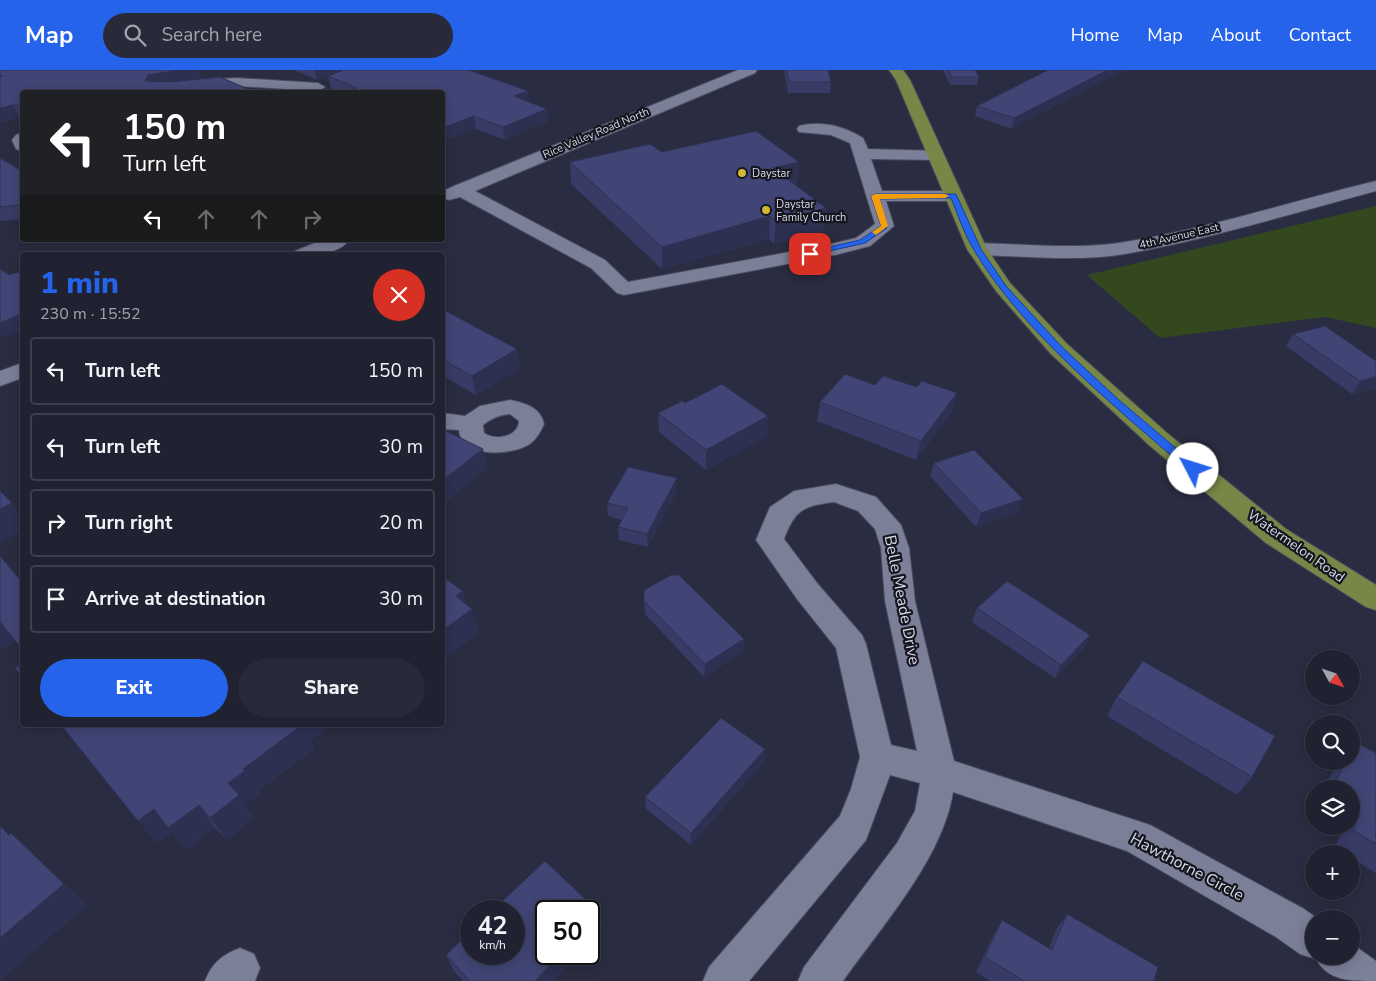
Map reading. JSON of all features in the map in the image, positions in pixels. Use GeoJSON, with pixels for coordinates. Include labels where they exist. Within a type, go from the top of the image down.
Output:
{"type":"FeatureCollection","features":[{"type":"Feature","properties":{"kind":"main road","name":"Watermelon Road"},"geometry":{"type":"LineString","coordinates":[[896,70],[903,80],[977,249],[1003,288],[1059,349],[1115,402],[1205,479],[1276,536],[1376,599]]}},
{"type":"Feature","properties":{"kind":"street","name":"Rice Valley Road North"},"geometry":{"type":"LineString","coordinates":[[445,196],[750,70]]}},
{"type":"Feature","properties":{"kind":"street"},"geometry":{"type":"LineString","coordinates":[[167,90],[205,82],[224,81],[315,90],[333,79]]}},
{"type":"Feature","properties":{"kind":"street"},"geometry":{"type":"LineString","coordinates":[[460,190],[598,264],[624,289],[828,251],[863,242],[885,226],[856,141],[845,133],[816,128],[805,129]]}},
{"type":"Feature","properties":{"kind":"street"},"geometry":{"type":"LineString","coordinates":[[861,154],[936,155]]}},
{"type":"Feature","properties":{"kind":"street","name":"4th Avenue East"},"geometry":{"type":"LineString","coordinates":[[977,249],[1076,251],[1124,248],[1222,226],[1376,186]]}},
{"type":"Feature","properties":{"kind":"street"},"geometry":{"type":"LineString","coordinates":[[875,196],[954,196]]}},
{"type":"Feature","properties":{"kind":"street"},"geometry":{"type":"LineString","coordinates":[[309,252],[334,242]]}},
{"type":"Feature","properties":{"kind":"street"},"geometry":{"type":"LineString","coordinates":[[0,379],[20,371]]}},
{"type":"Feature","properties":{"kind":"street"},"geometry":{"type":"LineString","coordinates":[[445,421],[471,424]]}},
{"type":"Feature","properties":{"kind":"street","name":"Belle Meade Drive"},"geometry":{"type":"LineString","coordinates":[[723,981],[852,828],[869,789],[876,757],[850,644],[807,591],[770,540],[780,514],[803,497],[836,493],[868,504],[887,524],[895,548],[900,601],[939,772],[932,814],[910,856],[818,981]]}},
{"type":"Feature","properties":{"kind":"street","name":"Hawthorne Circle"},"geometry":{"type":"LineString","coordinates":[[876,757],[939,772],[1137,837],[1290,923],[1305,934]]}},
{"type":"Feature","properties":{"kind":"street"},"geometry":{"type":"LineString","coordinates":[[1348,965],[1369,981]]}},
{"type":"Feature","properties":{"kind":"green space"},"geometry":{"type":"Polygon","coordinates":[[[1376,206],[1376,328],[1325,317],[1160,338],[1087,275],[1376,206]]]}},
{"type":"Feature","properties":{"kind":"building"},"geometry":{"type":"Polygon","coordinates":[[[0,70],[180,70],[148,75],[145,81],[170,82],[220,77],[250,90],[20,90],[20,106],[13,105],[0,108],[0,76],[3,76],[0,75],[0,70]]]}},
{"type":"Feature","properties":{"kind":"building"},"geometry":{"type":"Polygon","coordinates":[[[344,70],[469,70],[528,91],[514,96],[547,109],[503,127],[474,116],[445,127],[445,90],[351,90],[357,88],[328,76],[344,70]]]}},
{"type":"Feature","properties":{"kind":"building"},"geometry":{"type":"Polygon","coordinates":[[[787,70],[828,70],[831,82],[789,82],[787,70]]]}},
{"type":"Feature","properties":{"kind":"building"},"geometry":{"type":"Polygon","coordinates":[[[948,70],[975,70],[979,77],[952,77],[948,70]]]}},
{"type":"Feature","properties":{"kind":"building"},"geometry":{"type":"Polygon","coordinates":[[[1048,70],[1108,70],[1014,118],[977,106],[1048,70]]]}},
{"type":"Feature","properties":{"kind":"building"},"geometry":{"type":"Polygon","coordinates":[[[756,131],[799,162],[773,168],[826,208],[776,221],[770,216],[662,247],[570,162],[650,144],[662,152],[756,131]]]}},
{"type":"Feature","properties":{"kind":"building"},"geometry":{"type":"Polygon","coordinates":[[[0,158],[20,170],[20,205],[0,207],[0,158]]]}},
{"type":"Feature","properties":{"kind":"building"},"geometry":{"type":"Polygon","coordinates":[[[0,269],[9,275],[18,272],[20,274],[20,315],[0,323],[0,269]]]}},
{"type":"Feature","properties":{"kind":"building"},"geometry":{"type":"Polygon","coordinates":[[[445,311],[517,349],[472,376],[445,361],[445,311]]]}},
{"type":"Feature","properties":{"kind":"building"},"geometry":{"type":"Polygon","coordinates":[[[1325,326],[1376,361],[1376,377],[1360,381],[1293,334],[1325,326]]]}},
{"type":"Feature","properties":{"kind":"building"},"geometry":{"type":"Polygon","coordinates":[[[845,374],[875,385],[883,376],[917,387],[922,381],[957,393],[921,441],[820,402],[845,374]]]}},
{"type":"Feature","properties":{"kind":"building"},"geometry":{"type":"Polygon","coordinates":[[[722,384],[768,416],[706,450],[658,413],[682,401],[685,403],[722,384]]]}},
{"type":"Feature","properties":{"kind":"building"},"geometry":{"type":"Polygon","coordinates":[[[445,430],[483,449],[445,479],[445,430]]]}},
{"type":"Feature","properties":{"kind":"building"},"geometry":{"type":"Polygon","coordinates":[[[974,450],[1023,499],[981,513],[934,463],[974,450]]]}},
{"type":"Feature","properties":{"kind":"building"},"geometry":{"type":"Polygon","coordinates":[[[628,467],[677,478],[647,534],[618,527],[628,508],[607,503],[628,467]]]}},
{"type":"Feature","properties":{"kind":"building"},"geometry":{"type":"Polygon","coordinates":[[[0,491],[12,503],[0,509],[0,491]]]}},
{"type":"Feature","properties":{"kind":"building"},"geometry":{"type":"Polygon","coordinates":[[[0,556],[20,580],[20,647],[0,622],[0,556]]]}},
{"type":"Feature","properties":{"kind":"building"},"geometry":{"type":"Polygon","coordinates":[[[671,575],[679,575],[744,639],[705,664],[644,601],[644,590],[671,575]]]}},
{"type":"Feature","properties":{"kind":"building"},"geometry":{"type":"Polygon","coordinates":[[[445,578],[463,591],[456,596],[472,609],[445,629],[445,578]]]}},
{"type":"Feature","properties":{"kind":"building"},"geometry":{"type":"Polygon","coordinates":[[[1007,581],[1090,635],[1061,665],[977,608],[1007,581]]]}},
{"type":"Feature","properties":{"kind":"building"},"geometry":{"type":"Polygon","coordinates":[[[1143,661],[1275,736],[1252,777],[1117,697],[1143,661]]]}},
{"type":"Feature","properties":{"kind":"building"},"geometry":{"type":"Polygon","coordinates":[[[20,665],[20,674],[15,668],[20,665]]]}},
{"type":"Feature","properties":{"kind":"building"},"geometry":{"type":"Polygon","coordinates":[[[721,718],[765,749],[691,833],[645,797],[721,718]]]}},
{"type":"Feature","properties":{"kind":"building"},"geometry":{"type":"Polygon","coordinates":[[[63,727],[299,727],[243,769],[245,771],[228,783],[239,795],[210,818],[199,805],[168,828],[154,809],[138,821],[63,727]]]}},
{"type":"Feature","properties":{"kind":"building"},"geometry":{"type":"Polygon","coordinates":[[[1360,745],[1376,753],[1376,844],[1360,834],[1360,780],[1336,780],[1342,770],[1360,770],[1360,745]]]}},
{"type":"Feature","properties":{"kind":"building"},"geometry":{"type":"Polygon","coordinates":[[[0,826],[9,835],[11,833],[64,884],[0,938],[0,826]]]}},
{"type":"Feature","properties":{"kind":"building"},"geometry":{"type":"Polygon","coordinates":[[[545,861],[586,900],[535,900],[535,965],[550,965],[535,981],[470,981],[446,955],[460,942],[460,965],[525,965],[525,900],[504,900],[545,861]]]}},
{"type":"Feature","properties":{"kind":"building"},"geometry":{"type":"Polygon","coordinates":[[[1067,914],[1158,967],[1154,981],[1024,981],[985,957],[1002,920],[1052,950],[1067,914]]]}},
{"type":"Feature","properties":{"kind":"slow traffic"},"geometry":{"type":"LineString","coordinates":[[876,232],[885,226],[875,196],[945,196]]}},
{"type":"Feature","properties":{"kind":"place","name":"Daystar"},"geometry":{"type":"Point","coordinates":[742,173]}},
{"type":"Feature","properties":{"kind":"place","name":"Daystar Family Church"},"geometry":{"type":"Point","coordinates":[766,210]}},
{"type":"Feature","properties":{"kind":"route"},"geometry":{"type":"LineString","coordinates":[[810,254],[863,242],[885,226],[875,196],[954,196],[977,249],[1003,288],[1059,349],[1115,402],[1193,469]]}}]}
